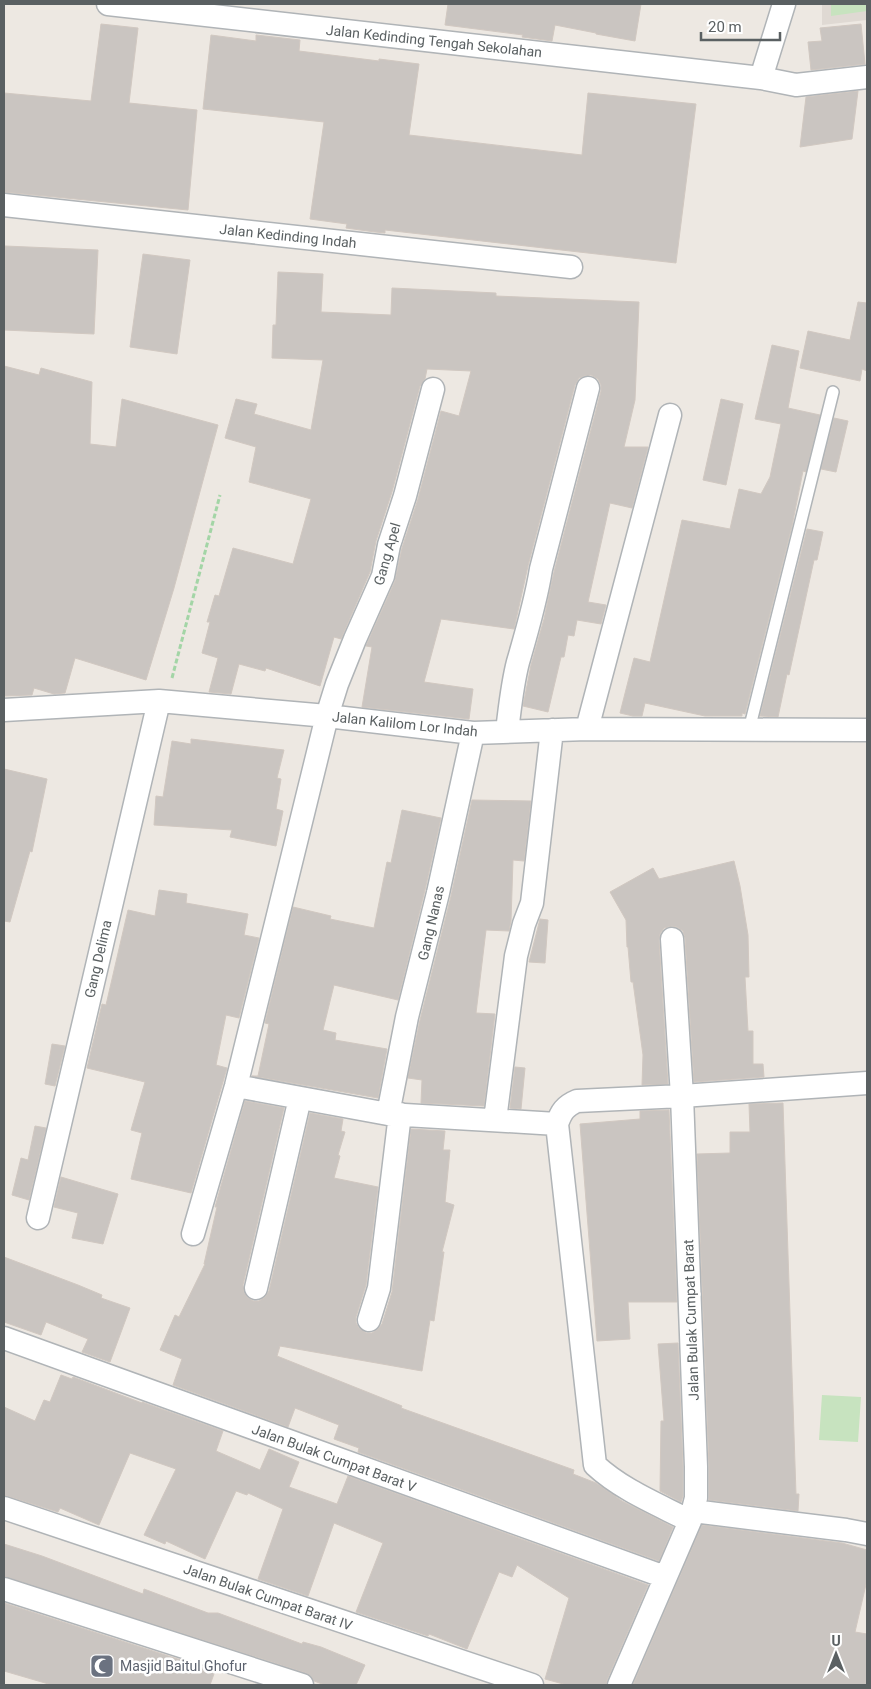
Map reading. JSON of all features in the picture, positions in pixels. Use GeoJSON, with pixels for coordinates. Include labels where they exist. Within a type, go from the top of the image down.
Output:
{"type":"FeatureCollection","features":[{"type":"Feature","properties":{"kind":"street","name":"Jalan Kedinding Tengah Sekolahan"},"geometry":{"type":"LineString","coordinates":[[108,4],[761,78],[796,85],[867,77]]}},
{"type":"Feature","properties":{"kind":"street"},"geometry":{"type":"LineString","coordinates":[[761,78],[784,4]]}},
{"type":"Feature","properties":{"kind":"street","name":"Jalan Kedinding Indah"},"geometry":{"type":"LineString","coordinates":[[4,204],[571,267]]}},
{"type":"Feature","properties":{"kind":"street","name":"Gang Apel"},"geometry":{"type":"LineString","coordinates":[[193,1234],[236,1086],[327,716],[337,684],[355,639],[383,576],[389,545],[405,496],[433,388]]}},
{"type":"Feature","properties":{"kind":"street"},"geometry":{"type":"LineString","coordinates":[[507,731],[518,663],[538,592],[542,569],[588,388]]}},
{"type":"Feature","properties":{"kind":"street"},"geometry":{"type":"LineString","coordinates":[[587,729],[670,416]]}},
{"type":"Feature","properties":{"kind":"street","name":"Jalan Kalilom Lor Indah"},"geometry":{"type":"LineString","coordinates":[[4,710],[162,702],[327,716],[473,733],[587,729],[867,730]]}},
{"type":"Feature","properties":{"kind":"street","name":"Gang Delima"},"geometry":{"type":"LineString","coordinates":[[38,1218],[162,702]]}},
{"type":"Feature","properties":{"kind":"street"},"geometry":{"type":"LineString","coordinates":[[495,1120],[516,956],[524,924],[532,903],[552,730]]}},
{"type":"Feature","properties":{"kind":"street","name":"Gang Nanas"},"geometry":{"type":"LineString","coordinates":[[369,1320],[378,1288],[394,1114],[407,1017],[438,893],[473,733]]}},
{"type":"Feature","properties":{"kind":"street","name":"Jalan Bulak Cumpat Barat"},"geometry":{"type":"LineString","coordinates":[[619,1685],[692,1516],[696,1498],[682,1096],[672,939]]}},
{"type":"Feature","properties":{"kind":"street"},"geometry":{"type":"LineString","coordinates":[[867,1083],[682,1096],[577,1101],[567,1105],[560,1114],[557,1124],[595,1466],[623,1487],[692,1516],[846,1530],[867,1534]]}},
{"type":"Feature","properties":{"kind":"street"},"geometry":{"type":"LineString","coordinates":[[236,1086],[394,1114],[557,1124]]}},
{"type":"Feature","properties":{"kind":"street"},"geometry":{"type":"LineString","coordinates":[[256,1288],[300,1098]]}},
{"type":"Feature","properties":{"kind":"street","name":"Jalan Bulak Cumpat Barat V"},"geometry":{"type":"LineString","coordinates":[[4,1338],[665,1577]]}},
{"type":"Feature","properties":{"kind":"street","name":"Jalan Bulak Cumpat Barat IV"},"geometry":{"type":"LineString","coordinates":[[4,1508],[532,1685]]}},
{"type":"Feature","properties":{"kind":"street"},"geometry":{"type":"LineString","coordinates":[[4,1589],[302,1685]]}},
{"type":"Feature","properties":{"kind":"lane"},"geometry":{"type":"LineString","coordinates":[[749,730],[833,392]]}},
{"type":"Feature","properties":{"kind":"path"},"geometry":{"type":"LineString","coordinates":[[162,702],[220,495]]}},
{"type":"Feature","properties":{"kind":"shaded area"},"geometry":{"type":"Polygon","coordinates":[[[822,4],[867,4],[867,20],[822,25],[822,4]]]}},
{"type":"Feature","properties":{"kind":"green space"},"geometry":{"type":"Polygon","coordinates":[[[831,4],[867,4],[867,11],[831,16],[831,4]]]}},
{"type":"Feature","properties":{"kind":"green space"},"geometry":{"type":"Polygon","coordinates":[[[822,1395],[861,1397],[858,1442],[819,1440],[822,1395]]]}},
{"type":"Feature","properties":{"kind":"building"},"geometry":{"type":"Polygon","coordinates":[[[448,4],[641,4],[635,41],[555,25],[552,41],[522,37],[523,35],[445,25],[448,4]]]}},
{"type":"Feature","properties":{"kind":"building"},"geometry":{"type":"Polygon","coordinates":[[[101,24],[138,28],[129,103],[197,110],[188,210],[4,192],[4,93],[91,101],[101,24]]]}},
{"type":"Feature","properties":{"kind":"building"},"geometry":{"type":"Polygon","coordinates":[[[861,24],[865,64],[811,70],[808,42],[822,41],[820,28],[861,24]]]}},
{"type":"Feature","properties":{"kind":"building"},"geometry":{"type":"Polygon","coordinates":[[[211,35],[256,41],[256,35],[300,40],[299,51],[419,64],[409,135],[582,155],[588,93],[696,104],[676,263],[385,230],[385,233],[375,232],[346,228],[347,224],[310,219],[324,122],[203,109],[211,35]]]}},
{"type":"Feature","properties":{"kind":"building"},"geometry":{"type":"Polygon","coordinates":[[[858,91],[852,139],[800,147],[806,97],[858,91]]]}},
{"type":"Feature","properties":{"kind":"building"},"geometry":{"type":"Polygon","coordinates":[[[5,246],[98,250],[94,334],[4,330],[5,246]]]}},
{"type":"Feature","properties":{"kind":"building"},"geometry":{"type":"Polygon","coordinates":[[[143,254],[190,260],[177,354],[130,347],[143,254]]]}},
{"type":"Feature","properties":{"kind":"building"},"geometry":{"type":"Polygon","coordinates":[[[278,272],[323,274],[321,312],[391,315],[392,288],[496,293],[496,296],[639,302],[635,400],[624,447],[648,447],[632,508],[610,503],[588,602],[606,605],[601,624],[577,620],[574,636],[568,635],[564,657],[561,657],[548,712],[523,706],[554,572],[601,391],[598,379],[591,375],[579,378],[575,385],[528,566],[514,629],[441,619],[424,682],[473,689],[469,719],[362,707],[372,647],[366,646],[395,581],[402,548],[418,499],[441,411],[459,416],[471,371],[427,369],[425,379],[420,386],[392,492],[376,541],[370,572],[341,639],[334,637],[320,686],[266,668],[265,671],[239,664],[231,694],[209,692],[218,658],[202,653],[210,622],[207,622],[215,595],[219,596],[233,548],[293,564],[311,499],[249,482],[256,447],[225,438],[236,399],[257,404],[254,414],[311,430],[323,360],[272,358],[273,325],[276,325],[278,272]]]}},
{"type":"Feature","properties":{"kind":"building"},"geometry":{"type":"Polygon","coordinates":[[[858,302],[867,303],[867,371],[862,369],[860,381],[800,368],[808,331],[850,340],[858,302]]]}},
{"type":"Feature","properties":{"kind":"building"},"geometry":{"type":"Polygon","coordinates":[[[772,345],[799,351],[788,408],[820,415],[806,472],[803,471],[792,526],[745,714],[742,713],[742,716],[705,716],[645,703],[642,716],[620,713],[634,658],[650,662],[682,520],[730,529],[739,489],[761,494],[770,477],[781,424],[755,419],[772,345]]]}},
{"type":"Feature","properties":{"kind":"building"},"geometry":{"type":"Polygon","coordinates":[[[4,366],[39,375],[41,368],[92,382],[90,444],[116,447],[122,399],[218,425],[174,588],[146,680],[75,658],[65,693],[54,694],[34,688],[32,695],[4,696],[4,366]]]}},
{"type":"Feature","properties":{"kind":"building"},"geometry":{"type":"Polygon","coordinates":[[[721,399],[743,404],[726,485],[703,480],[721,399]]]}},
{"type":"Feature","properties":{"kind":"building"},"geometry":{"type":"Polygon","coordinates":[[[834,418],[848,421],[836,472],[821,469],[834,418]]]}},
{"type":"Feature","properties":{"kind":"building"},"geometry":{"type":"Polygon","coordinates":[[[807,529],[823,532],[817,560],[814,560],[789,675],[787,674],[778,717],[760,716],[807,529]]]}},
{"type":"Feature","properties":{"kind":"building"},"geometry":{"type":"Polygon","coordinates":[[[191,739],[284,750],[277,778],[281,779],[276,809],[283,811],[276,846],[230,837],[232,830],[154,825],[156,796],[163,797],[172,741],[191,744],[191,739]]]}},
{"type":"Feature","properties":{"kind":"building"},"geometry":{"type":"Polygon","coordinates":[[[4,769],[47,779],[32,852],[30,851],[10,922],[4,921],[4,769]]]}},
{"type":"Feature","properties":{"kind":"building"},"geometry":{"type":"Polygon","coordinates":[[[472,800],[531,801],[524,861],[513,860],[509,931],[486,930],[476,1013],[495,1014],[484,1106],[421,1103],[422,1080],[408,1078],[472,800]]]}},
{"type":"Feature","properties":{"kind":"building"},"geometry":{"type":"Polygon","coordinates":[[[402,810],[441,818],[398,1000],[334,985],[323,1030],[336,1033],[335,1040],[387,1049],[378,1098],[252,1076],[258,1076],[269,1024],[265,1023],[293,907],[331,916],[330,919],[374,928],[387,862],[391,863],[402,810]]]}},
{"type":"Feature","properties":{"kind":"building"},"geometry":{"type":"Polygon","coordinates":[[[734,861],[748,935],[749,977],[745,977],[748,1031],[753,1031],[753,1064],[763,1064],[764,1077],[694,1082],[685,938],[683,931],[672,926],[664,928],[659,940],[668,1084],[642,1085],[643,1055],[633,982],[631,982],[626,920],[610,892],[653,868],[659,879],[734,861]]]}},
{"type":"Feature","properties":{"kind":"building"},"geometry":{"type":"Polygon","coordinates":[[[159,890],[187,894],[186,903],[248,914],[244,935],[259,938],[239,1018],[226,1015],[216,1065],[227,1068],[191,1193],[131,1179],[142,1133],[131,1130],[145,1082],[87,1068],[102,1004],[106,1005],[128,910],[155,916],[159,890]]]}},
{"type":"Feature","properties":{"kind":"building"},"geometry":{"type":"Polygon","coordinates":[[[540,919],[548,920],[545,963],[529,962],[540,919]]]}},
{"type":"Feature","properties":{"kind":"building"},"geometry":{"type":"Polygon","coordinates":[[[52,1044],[65,1046],[55,1086],[45,1084],[52,1044]]]}},
{"type":"Feature","properties":{"kind":"building"},"geometry":{"type":"Polygon","coordinates":[[[515,1067],[525,1068],[521,1109],[510,1108],[515,1067]]]}},
{"type":"Feature","properties":{"kind":"building"},"geometry":{"type":"Polygon","coordinates":[[[245,1101],[284,1108],[243,1285],[244,1292],[253,1301],[259,1301],[269,1291],[310,1113],[343,1119],[341,1131],[345,1132],[334,1178],[378,1187],[366,1285],[356,1317],[356,1323],[359,1328],[366,1333],[372,1333],[382,1324],[392,1292],[411,1129],[445,1131],[443,1150],[450,1150],[445,1202],[454,1205],[442,1252],[444,1252],[434,1321],[430,1320],[422,1371],[280,1346],[277,1356],[402,1406],[401,1408],[574,1470],[573,1474],[596,1483],[622,1501],[673,1527],[659,1561],[358,1452],[359,1448],[334,1439],[339,1425],[295,1408],[288,1427],[173,1385],[182,1359],[160,1350],[175,1315],[179,1317],[205,1264],[217,1207],[215,1207],[245,1101]]]}},
{"type":"Feature","properties":{"kind":"building"},"geometry":{"type":"Polygon","coordinates":[[[783,1103],[796,1494],[799,1494],[798,1511],[709,1500],[697,1154],[730,1153],[730,1132],[750,1132],[749,1104],[783,1103]]]}},
{"type":"Feature","properties":{"kind":"building"},"geometry":{"type":"Polygon","coordinates":[[[669,1110],[677,1302],[628,1302],[630,1339],[597,1341],[580,1124],[640,1119],[640,1111],[669,1110]]]}},
{"type":"Feature","properties":{"kind":"building"},"geometry":{"type":"Polygon","coordinates":[[[35,1126],[46,1128],[29,1200],[12,1195],[21,1158],[28,1160],[35,1126]]]}},
{"type":"Feature","properties":{"kind":"building"},"geometry":{"type":"Polygon","coordinates":[[[61,1177],[118,1194],[103,1244],[72,1238],[78,1213],[54,1207],[61,1177]]]}},
{"type":"Feature","properties":{"kind":"building"},"geometry":{"type":"Polygon","coordinates":[[[4,1257],[78,1285],[102,1295],[101,1298],[130,1308],[110,1362],[82,1352],[88,1339],[46,1322],[41,1335],[4,1322],[4,1257]]]}},
{"type":"Feature","properties":{"kind":"building"},"geometry":{"type":"Polygon","coordinates":[[[678,1343],[683,1467],[683,1496],[681,1502],[660,1491],[661,1421],[664,1421],[658,1344],[678,1343]]]}},
{"type":"Feature","properties":{"kind":"building"},"geometry":{"type":"Polygon","coordinates":[[[61,1375],[72,1379],[73,1377],[223,1431],[216,1451],[260,1470],[269,1449],[299,1462],[289,1487],[337,1504],[348,1476],[648,1585],[606,1685],[567,1685],[545,1679],[569,1598],[517,1565],[512,1577],[499,1572],[467,1649],[429,1634],[428,1636],[356,1612],[383,1543],[334,1523],[308,1596],[258,1579],[283,1509],[248,1493],[247,1495],[236,1491],[205,1559],[166,1541],[165,1544],[144,1535],[176,1469],[130,1453],[99,1525],[60,1508],[58,1512],[4,1495],[4,1407],[35,1421],[44,1400],[50,1402],[61,1375]]]}},
{"type":"Feature","properties":{"kind":"building"},"geometry":{"type":"Polygon","coordinates":[[[702,1525],[842,1543],[867,1550],[867,1580],[855,1632],[867,1634],[867,1685],[633,1685],[702,1525]]]}},
{"type":"Feature","properties":{"kind":"building"},"geometry":{"type":"Polygon","coordinates":[[[4,1544],[42,1556],[143,1594],[144,1589],[208,1613],[218,1613],[302,1644],[303,1642],[321,1647],[365,1665],[356,1685],[325,1685],[314,1681],[306,1673],[4,1576],[4,1544]]]}},
{"type":"Feature","properties":{"kind":"building"},"geometry":{"type":"Polygon","coordinates":[[[4,1603],[215,1671],[210,1685],[52,1685],[4,1671],[4,1603]]]}},
{"type":"Feature","properties":{"kind":"place","name":"Masjid Baitul Ghofur"},"geometry":{"type":"Point","coordinates":[102,1666]}}]}
